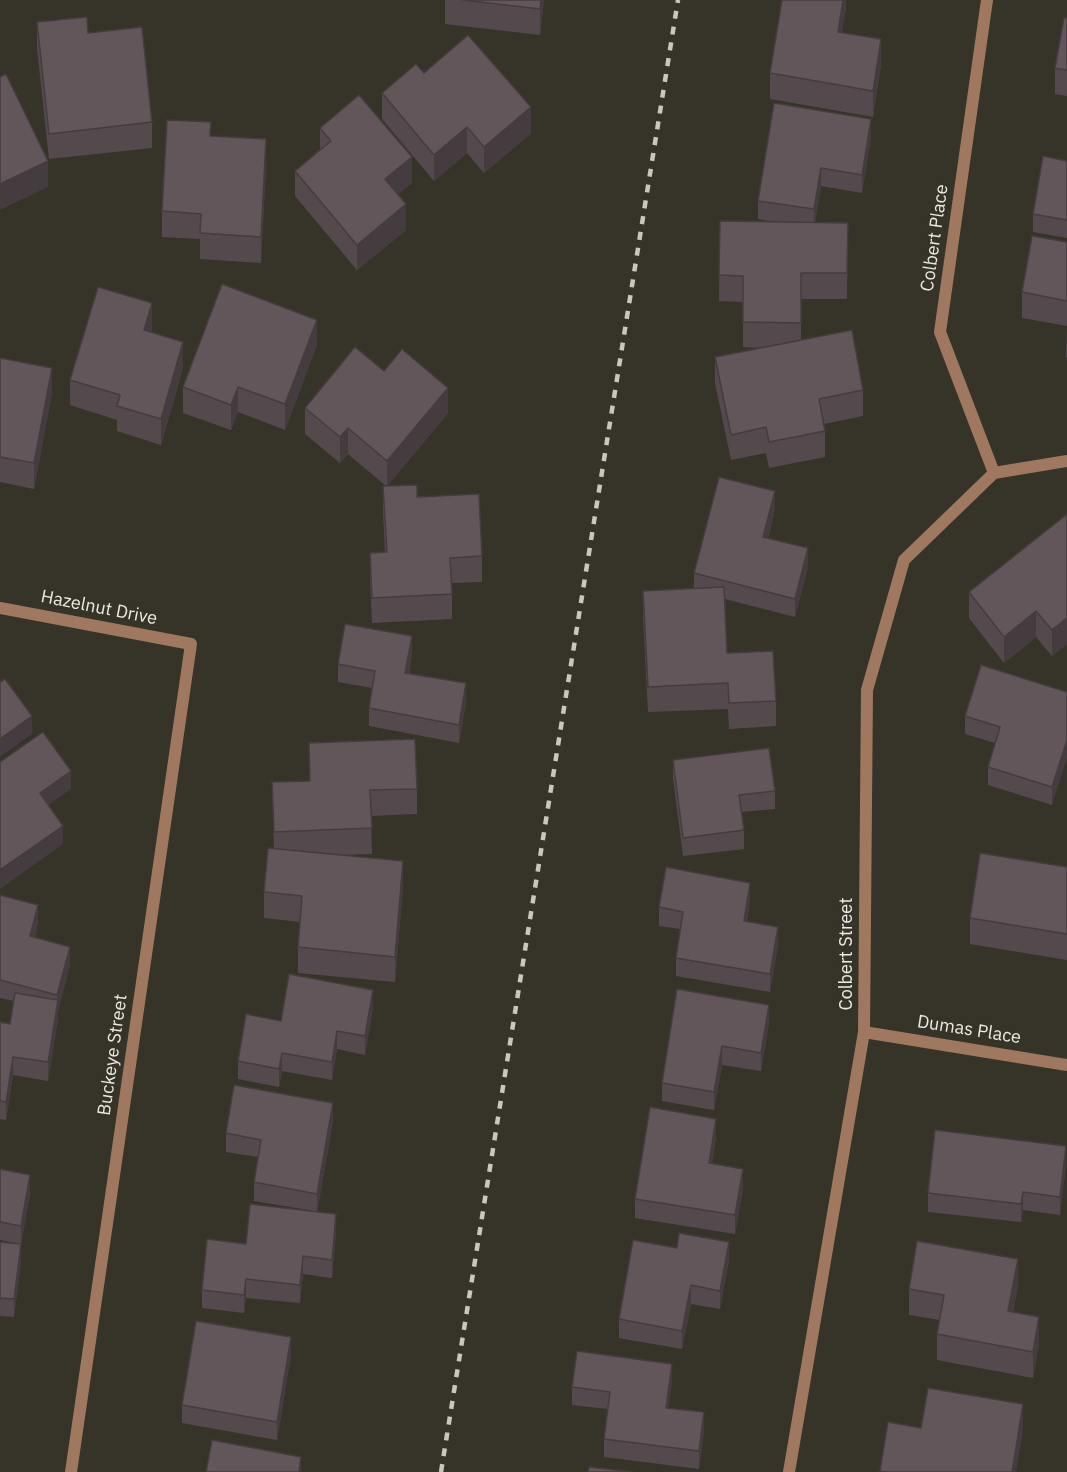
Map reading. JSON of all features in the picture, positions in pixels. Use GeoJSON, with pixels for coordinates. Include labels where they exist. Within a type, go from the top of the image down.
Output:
{"type":"FeatureCollection","features":[{"type":"Feature","properties":{"kind":"street","name":"Colbert Place"},"geometry":{"type":"LineString","coordinates":[[987,0],[940,332],[994,473]]}},
{"type":"Feature","properties":{"kind":"street"},"geometry":{"type":"LineString","coordinates":[[994,473],[1067,460]]}},
{"type":"Feature","properties":{"kind":"street","name":"Colbert Street"},"geometry":{"type":"LineString","coordinates":[[789,1472],[864,1032],[867,690],[903,560],[994,473]]}},
{"type":"Feature","properties":{"kind":"street","name":"Hazelnut Drive"},"geometry":{"type":"LineString","coordinates":[[0,608],[191,644]]}},
{"type":"Feature","properties":{"kind":"street","name":"Buckeye Street"},"geometry":{"type":"LineString","coordinates":[[71,1472],[191,644]]}},
{"type":"Feature","properties":{"kind":"street","name":"Dumas Place"},"geometry":{"type":"LineString","coordinates":[[864,1032],[1067,1065]]}},
{"type":"Feature","properties":{"kind":"building"},"geometry":{"type":"Polygon","coordinates":[[[463,0],[541,0],[540,9],[463,0]]]}},
{"type":"Feature","properties":{"kind":"building"},"geometry":{"type":"Polygon","coordinates":[[[782,0],[843,0],[838,32],[881,39],[873,91],[770,73],[782,0]]]}},
{"type":"Feature","properties":{"kind":"building"},"geometry":{"type":"Polygon","coordinates":[[[87,17],[88,33],[142,27],[152,122],[49,134],[37,22],[87,17]]]}},
{"type":"Feature","properties":{"kind":"building"},"geometry":{"type":"Polygon","coordinates":[[[1064,18],[1067,18],[1067,70],[1055,68],[1064,18]]]}},
{"type":"Feature","properties":{"kind":"building"},"geometry":{"type":"Polygon","coordinates":[[[468,35],[531,107],[484,147],[467,127],[434,155],[382,93],[416,64],[424,73],[468,35]]]}},
{"type":"Feature","properties":{"kind":"building"},"geometry":{"type":"Polygon","coordinates":[[[6,74],[48,161],[0,184],[0,77],[6,74]]]}},
{"type":"Feature","properties":{"kind":"building"},"geometry":{"type":"Polygon","coordinates":[[[359,95],[412,157],[385,179],[406,204],[357,245],[295,171],[331,141],[320,128],[359,95]]]}},
{"type":"Feature","properties":{"kind":"building"},"geometry":{"type":"Polygon","coordinates":[[[774,103],[871,119],[862,175],[821,168],[814,209],[758,201],[774,103]]]}},
{"type":"Feature","properties":{"kind":"building"},"geometry":{"type":"Polygon","coordinates":[[[167,120],[211,122],[210,136],[266,139],[261,237],[200,233],[201,214],[162,211],[167,120]]]}},
{"type":"Feature","properties":{"kind":"building"},"geometry":{"type":"Polygon","coordinates":[[[1043,156],[1067,161],[1067,220],[1033,214],[1043,156]]]}},
{"type":"Feature","properties":{"kind":"building"},"geometry":{"type":"Polygon","coordinates":[[[720,221],[848,223],[847,273],[801,273],[801,323],[743,322],[743,276],[719,275],[720,221]]]}},
{"type":"Feature","properties":{"kind":"building"},"geometry":{"type":"Polygon","coordinates":[[[1032,236],[1067,242],[1067,301],[1022,292],[1032,236]]]}},
{"type":"Feature","properties":{"kind":"building"},"geometry":{"type":"Polygon","coordinates":[[[222,284],[317,320],[285,404],[238,387],[231,405],[183,387],[222,284]]]}},
{"type":"Feature","properties":{"kind":"building"},"geometry":{"type":"Polygon","coordinates":[[[98,287],[152,303],[144,330],[183,342],[161,419],[117,406],[120,395],[70,380],[98,287]]]}},
{"type":"Feature","properties":{"kind":"building"},"geometry":{"type":"Polygon","coordinates":[[[852,330],[863,390],[819,399],[825,431],[769,442],[766,427],[731,435],[715,357],[852,330]]]}},
{"type":"Feature","properties":{"kind":"building"},"geometry":{"type":"Polygon","coordinates":[[[355,347],[384,371],[402,349],[448,388],[387,461],[348,428],[340,437],[305,408],[355,347]]]}},
{"type":"Feature","properties":{"kind":"building"},"geometry":{"type":"Polygon","coordinates":[[[0,358],[52,368],[34,463],[0,457],[0,358]]]}},
{"type":"Feature","properties":{"kind":"building"},"geometry":{"type":"Polygon","coordinates":[[[719,477],[775,491],[763,537],[808,548],[795,599],[694,573],[719,477]]]}},
{"type":"Feature","properties":{"kind":"building"},"geometry":{"type":"Polygon","coordinates":[[[417,485],[417,497],[479,494],[482,556],[450,558],[452,594],[372,598],[370,553],[387,552],[383,486],[417,485]]]}},
{"type":"Feature","properties":{"kind":"building"},"geometry":{"type":"Polygon","coordinates":[[[1067,514],[1067,618],[1052,630],[1036,611],[1004,637],[969,592],[1067,514]]]}},
{"type":"Feature","properties":{"kind":"building"},"geometry":{"type":"Polygon","coordinates":[[[724,587],[727,653],[773,651],[776,701],[729,703],[728,683],[648,687],[643,591],[724,587]]]}},
{"type":"Feature","properties":{"kind":"building"},"geometry":{"type":"Polygon","coordinates":[[[345,624],[412,636],[405,673],[466,683],[459,725],[369,708],[375,671],[338,664],[345,624]]]}},
{"type":"Feature","properties":{"kind":"building"},"geometry":{"type":"Polygon","coordinates":[[[981,665],[1067,692],[1067,740],[1052,787],[988,767],[1000,727],[965,716],[981,665]]]}},
{"type":"Feature","properties":{"kind":"building"},"geometry":{"type":"Polygon","coordinates":[[[5,679],[32,716],[0,739],[0,682],[5,679]]]}},
{"type":"Feature","properties":{"kind":"building"},"geometry":{"type":"Polygon","coordinates":[[[43,732],[71,771],[40,793],[63,826],[0,870],[0,762],[43,732]]]}},
{"type":"Feature","properties":{"kind":"building"},"geometry":{"type":"Polygon","coordinates":[[[415,739],[417,789],[370,790],[372,828],[274,832],[272,782],[310,781],[309,743],[415,739]]]}},
{"type":"Feature","properties":{"kind":"building"},"geometry":{"type":"Polygon","coordinates":[[[769,748],[775,791],[739,795],[744,830],[683,838],[673,760],[769,748]]]}},
{"type":"Feature","properties":{"kind":"building"},"geometry":{"type":"Polygon","coordinates":[[[268,848],[403,861],[395,957],[298,947],[302,896],[264,892],[268,848]]]}},
{"type":"Feature","properties":{"kind":"building"},"geometry":{"type":"Polygon","coordinates":[[[980,853],[1067,867],[1067,934],[970,918],[980,853]]]}},
{"type":"Feature","properties":{"kind":"building"},"geometry":{"type":"Polygon","coordinates":[[[666,867],[750,883],[744,921],[778,927],[770,974],[676,958],[683,912],[659,907],[666,867]]]}},
{"type":"Feature","properties":{"kind":"building"},"geometry":{"type":"Polygon","coordinates":[[[0,895],[38,905],[30,936],[70,947],[57,995],[0,980],[0,895]]]}},
{"type":"Feature","properties":{"kind":"building"},"geometry":{"type":"Polygon","coordinates":[[[289,974],[373,990],[365,1036],[337,1031],[332,1062],[282,1053],[279,1069],[238,1061],[246,1014],[281,1021],[289,974]]]}},
{"type":"Feature","properties":{"kind":"building"},"geometry":{"type":"Polygon","coordinates":[[[677,989],[769,1005],[761,1053],[722,1046],[714,1092],[662,1083],[677,989]]]}},
{"type":"Feature","properties":{"kind":"building"},"geometry":{"type":"Polygon","coordinates":[[[15,993],[58,1000],[48,1062],[13,1057],[6,1102],[0,1101],[0,1022],[10,1024],[15,993]]]}},
{"type":"Feature","properties":{"kind":"building"},"geometry":{"type":"Polygon","coordinates":[[[234,1085],[333,1103],[317,1194],[254,1182],[261,1140],[226,1133],[234,1085]]]}},
{"type":"Feature","properties":{"kind":"building"},"geometry":{"type":"Polygon","coordinates":[[[650,1107],[716,1119],[709,1163],[743,1169],[735,1215],[635,1199],[650,1107]]]}},
{"type":"Feature","properties":{"kind":"building"},"geometry":{"type":"Polygon","coordinates":[[[935,1130],[1066,1146],[1060,1197],[1023,1192],[1021,1204],[928,1193],[935,1130]]]}},
{"type":"Feature","properties":{"kind":"building"},"geometry":{"type":"Polygon","coordinates":[[[0,1169],[30,1175],[21,1226],[0,1222],[0,1169]]]}},
{"type":"Feature","properties":{"kind":"building"},"geometry":{"type":"Polygon","coordinates":[[[250,1204],[336,1214],[332,1260],[303,1256],[300,1285],[246,1279],[244,1295],[202,1290],[207,1239],[246,1244],[250,1204]]]}},
{"type":"Feature","properties":{"kind":"building"},"geometry":{"type":"Polygon","coordinates":[[[679,1233],[729,1242],[720,1291],[691,1285],[682,1331],[619,1319],[633,1240],[677,1248],[679,1233]]]}},
{"type":"Feature","properties":{"kind":"building"},"geometry":{"type":"Polygon","coordinates":[[[917,1241],[1018,1259],[1008,1311],[1039,1317],[1033,1352],[937,1334],[944,1295],[909,1289],[917,1241]]]}},
{"type":"Feature","properties":{"kind":"building"},"geometry":{"type":"Polygon","coordinates":[[[0,1242],[21,1244],[14,1299],[0,1298],[0,1242]]]}},
{"type":"Feature","properties":{"kind":"building"},"geometry":{"type":"Polygon","coordinates":[[[196,1321],[291,1337],[277,1422],[182,1405],[196,1321]]]}},
{"type":"Feature","properties":{"kind":"building"},"geometry":{"type":"Polygon","coordinates":[[[577,1351],[672,1364],[666,1408],[704,1412],[699,1451],[604,1439],[610,1392],[572,1387],[577,1351]]]}},
{"type":"Feature","properties":{"kind":"building"},"geometry":{"type":"Polygon","coordinates":[[[928,1388],[1023,1404],[1012,1472],[880,1471],[888,1422],[921,1428],[928,1388]]]}},
{"type":"Feature","properties":{"kind":"building"},"geometry":{"type":"Polygon","coordinates":[[[212,1440],[301,1457],[299,1472],[206,1472],[212,1440]]]}},
{"type":"Feature","properties":{"kind":"building"},"geometry":{"type":"Polygon","coordinates":[[[589,1467],[633,1472],[588,1472],[589,1467]]]}},
{"type":"Feature","properties":{"kind":"railway"},"geometry":{"type":"LineString","coordinates":[[441,1472],[678,0]]}}]}
